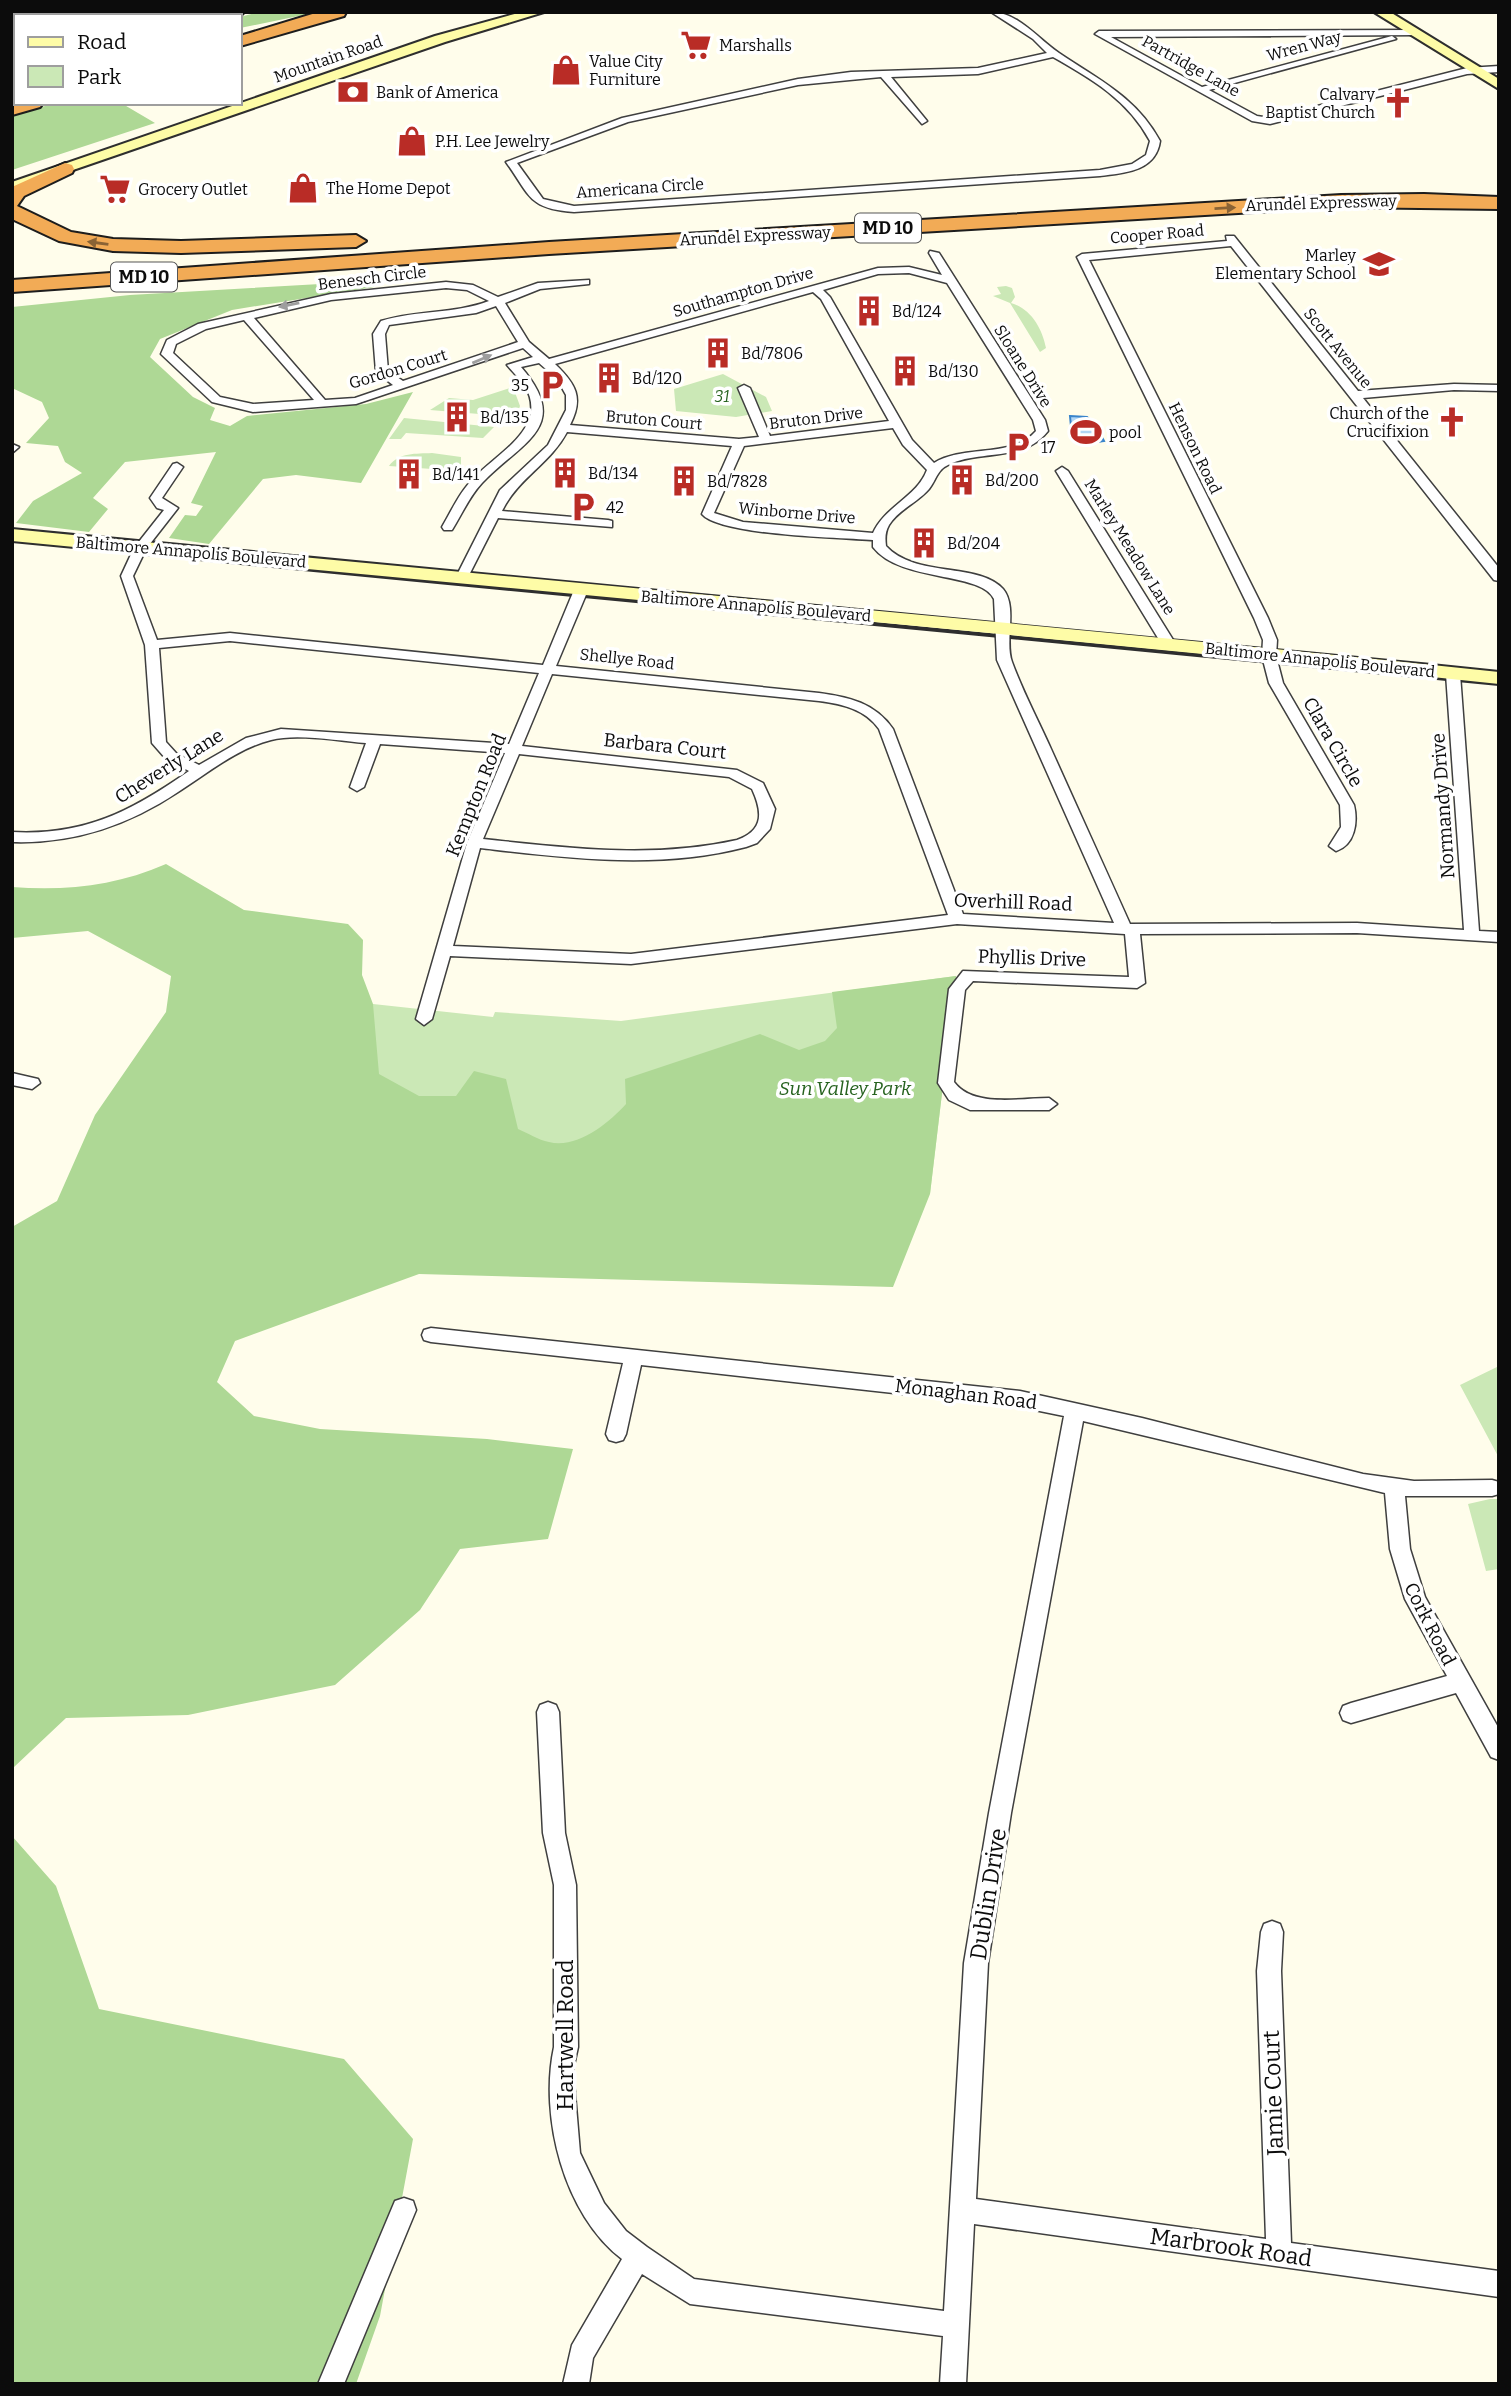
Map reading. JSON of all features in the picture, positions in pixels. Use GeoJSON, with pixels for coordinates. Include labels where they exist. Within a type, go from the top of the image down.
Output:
{"type":"FeatureCollection","features":[{"type":"Feature","properties":{"kind":"highway"},"geometry":{"type":"LineString","coordinates":[[242,31],[329,12]]}},
{"type":"Feature","properties":{"kind":"highway"},"geometry":{"type":"LineString","coordinates":[[242,40],[338,12]]}},
{"type":"Feature","properties":{"kind":"highway"},"geometry":{"type":"LineString","coordinates":[[12,176],[59,166]]}},
{"type":"Feature","properties":{"kind":"highway"},"geometry":{"type":"LineString","coordinates":[[59,166],[15,193],[16,210],[66,237],[128,246],[379,240],[683,224],[704,226]]}},
{"type":"Feature","properties":{"kind":"highway","name":"Arundel Expressway"},"geometry":{"type":"LineString","coordinates":[[12,266],[1296,188],[1380,186],[1499,190]]}},
{"type":"Feature","properties":{"kind":"highway","name":"Arundel Expressway"},"geometry":{"type":"LineString","coordinates":[[12,286],[1341,201],[1499,203]]}},
{"type":"Feature","properties":{"kind":"highway"},"geometry":{"type":"LineString","coordinates":[[12,296],[277,268]]}},
{"type":"Feature","properties":{"kind":"main road","name":"Mountain Road"},"geometry":{"type":"LineString","coordinates":[[242,99],[425,35],[501,12]]}},
{"type":"Feature","properties":{"kind":"main road","name":"Mountain Road"},"geometry":{"type":"LineString","coordinates":[[59,166],[440,39],[538,12]]}},
{"type":"Feature","properties":{"kind":"main road"},"geometry":{"type":"LineString","coordinates":[[1380,12],[1479,70],[1499,85]]}},
{"type":"Feature","properties":{"kind":"main road","name":"Mountain Road"},"geometry":{"type":"LineString","coordinates":[[12,187],[59,166],[225,105]]}},
{"type":"Feature","properties":{"kind":"main road","name":"Baltimore Annapolis Boulevard"},"geometry":{"type":"LineString","coordinates":[[12,535],[1168,643],[1269,656],[1499,678]]}},
{"type":"Feature","properties":{"kind":"street","name":"Americana Circle"},"geometry":{"type":"LineString","coordinates":[[995,12],[1036,37],[1054,54],[1105,83],[1137,112],[1155,141],[1155,149],[1146,160],[1131,168],[1100,173],[574,209],[547,205],[535,200],[511,162],[636,117],[811,79],[978,72],[1054,54]]}},
{"type":"Feature","properties":{"kind":"street","name":"Partridge Lane"},"geometry":{"type":"LineString","coordinates":[[1415,33],[1099,34],[1255,119],[1270,121],[1479,70]]}},
{"type":"Feature","properties":{"kind":"street","name":"Wren Way"},"geometry":{"type":"LineString","coordinates":[[1200,90],[1415,33]]}},
{"type":"Feature","properties":{"kind":"street"},"geometry":{"type":"LineString","coordinates":[[1479,70],[1499,69]]}},
{"type":"Feature","properties":{"kind":"street"},"geometry":{"type":"LineString","coordinates":[[884,74],[922,121]]}},
{"type":"Feature","properties":{"kind":"street","name":"Cooper Road"},"geometry":{"type":"LineString","coordinates":[[1082,257],[1232,240]]}},
{"type":"Feature","properties":{"kind":"street","name":"Scott Avenue"},"geometry":{"type":"LineString","coordinates":[[1232,240],[1499,577]]}},
{"type":"Feature","properties":{"kind":"street","name":"Sloane Drive"},"geometry":{"type":"LineString","coordinates":[[933,469],[953,459],[1028,444],[1042,431],[1039,420],[934,253]]}},
{"type":"Feature","properties":{"kind":"street","name":"Henson Road"},"geometry":{"type":"LineString","coordinates":[[1082,257],[1261,618],[1270,639],[1269,656]]}},
{"type":"Feature","properties":{"kind":"street","name":"Southampton Drive"},"geometry":{"type":"LineString","coordinates":[[496,464],[524,441],[537,423],[539,406],[534,390],[513,365],[543,361],[894,269],[950,280]]}},
{"type":"Feature","properties":{"kind":"street"},"geometry":{"type":"LineString","coordinates":[[399,384],[382,372],[379,334],[385,323],[398,318],[476,310],[538,286],[585,282]]}},
{"type":"Feature","properties":{"kind":"street","name":"Benesch Circle"},"geometry":{"type":"LineString","coordinates":[[236,406],[216,400],[167,354],[171,342],[202,326],[331,297],[446,285],[469,287],[499,302]]}},
{"type":"Feature","properties":{"kind":"street"},"geometry":{"type":"LineString","coordinates":[[815,288],[825,297],[907,442],[933,469],[927,486],[889,516],[878,537]]}},
{"type":"Feature","properties":{"kind":"street"},"geometry":{"type":"LineString","coordinates":[[461,579],[506,490],[553,447],[572,410],[572,395],[562,377],[525,344],[499,302]]}},
{"type":"Feature","properties":{"kind":"street"},"geometry":{"type":"LineString","coordinates":[[246,314],[263,341],[301,377],[323,404]]}},
{"type":"Feature","properties":{"kind":"street","name":"Gordon Court"},"geometry":{"type":"LineString","coordinates":[[236,406],[253,408],[356,401],[399,384],[475,363],[525,344]]}},
{"type":"Feature","properties":{"kind":"street"},"geometry":{"type":"LineString","coordinates":[[1357,395],[1454,387],[1499,387]]}},
{"type":"Feature","properties":{"kind":"street"},"geometry":{"type":"LineString","coordinates":[[744,388],[766,440]]}},
{"type":"Feature","properties":{"kind":"street","name":"Bruton Drive"},"geometry":{"type":"LineString","coordinates":[[739,443],[896,424]]}},
{"type":"Feature","properties":{"kind":"street","name":"Bruton Court"},"geometry":{"type":"LineString","coordinates":[[565,428],[739,443]]}},
{"type":"Feature","properties":{"kind":"street","name":"Winborne Drive"},"geometry":{"type":"LineString","coordinates":[[739,443],[708,514],[711,517],[742,526],[878,537]]}},
{"type":"Feature","properties":{"kind":"street"},"geometry":{"type":"LineString","coordinates":[[448,527],[475,483],[496,464],[525,472]]}},
{"type":"Feature","properties":{"kind":"street"},"geometry":{"type":"LineString","coordinates":[[177,467],[156,498],[161,505],[172,508],[140,548],[127,576],[152,645],[159,743],[171,756],[198,770]]}},
{"type":"Feature","properties":{"kind":"street","name":"Marley Meadow Lane"},"geometry":{"type":"LineString","coordinates":[[1062,471],[1168,643]]}},
{"type":"Feature","properties":{"kind":"street"},"geometry":{"type":"LineString","coordinates":[[493,514],[608,524]]}},
{"type":"Feature","properties":{"kind":"street","name":"Phyllis Drive"},"geometry":{"type":"LineString","coordinates":[[878,537],[884,551],[904,564],[969,579],[988,592],[1000,628],[1004,660],[1128,929],[1138,983],[969,975],[957,989],[946,1083],[955,1096],[970,1104],[1049,1104]]}},
{"type":"Feature","properties":{"kind":"street","name":"Kempton Road"},"geometry":{"type":"LineString","coordinates":[[425,1019],[474,843],[580,590]]}},
{"type":"Feature","properties":{"kind":"street","name":"Shellye Road"},"geometry":{"type":"LineString","coordinates":[[152,645],[230,637],[819,697],[850,703],[874,714],[881,721],[957,919]]}},
{"type":"Feature","properties":{"kind":"street","name":"Clara Circle"},"geometry":{"type":"LineString","coordinates":[[1269,656],[1276,683],[1347,805],[1350,825],[1346,836],[1336,846]]}},
{"type":"Feature","properties":{"kind":"street","name":"Normandy Drive"},"geometry":{"type":"LineString","coordinates":[[1453,674],[1472,934]]}},
{"type":"Feature","properties":{"kind":"street","name":"Cheverly Lane"},"geometry":{"type":"LineString","coordinates":[[12,837],[62,837],[114,823],[148,805],[232,749],[263,736],[299,733],[515,749]]}},
{"type":"Feature","properties":{"kind":"street"},"geometry":{"type":"LineString","coordinates":[[357,787],[375,739]]}},
{"type":"Feature","properties":{"kind":"street","name":"Barbara Court"},"geometry":{"type":"LineString","coordinates":[[474,843],[636,859],[741,844],[759,834],[768,818],[765,799],[758,786],[732,773],[515,749]]}},
{"type":"Feature","properties":{"kind":"street","name":"Overhill Road"},"geometry":{"type":"LineString","coordinates":[[444,951],[631,959],[957,919],[1128,929],[1357,928],[1499,937]]}},
{"type":"Feature","properties":{"kind":"street"},"geometry":{"type":"LineString","coordinates":[[12,1079],[33,1083]]}},
{"type":"Feature","properties":{"kind":"street","name":"Monaghan Road"},"geometry":{"type":"LineString","coordinates":[[432,1335],[976,1393],[1075,1410],[1318,1472],[1394,1487],[1492,1488]]}},
{"type":"Feature","properties":{"kind":"street"},"geometry":{"type":"LineString","coordinates":[[616,1434],[635,1357]]}},
{"type":"Feature","properties":{"kind":"street","name":"Dublin Drive"},"geometry":{"type":"LineString","coordinates":[[953,2384],[976,1963],[1000,1813],[1075,1410]]}},
{"type":"Feature","properties":{"kind":"street","name":"Cork Road"},"geometry":{"type":"LineString","coordinates":[[1394,1487],[1396,1519],[1406,1576],[1415,1599],[1499,1750]]}},
{"type":"Feature","properties":{"kind":"street"},"geometry":{"type":"LineString","coordinates":[[1351,1713],[1460,1682]]}},
{"type":"Feature","properties":{"kind":"street","name":"Hartwell Road"},"geometry":{"type":"LineString","coordinates":[[548,1713],[554,1833],[565,1885],[566,2047],[561,2070],[568,2154],[595,2213],[617,2240],[690,2291],[957,2325]]}},
{"type":"Feature","properties":{"kind":"street","name":"Jamie Court"},"geometry":{"type":"LineString","coordinates":[[1272,1932],[1269,1971],[1279,2253]]}},
{"type":"Feature","properties":{"kind":"street"},"geometry":{"type":"LineString","coordinates":[[331,2384],[404,2210]]}},
{"type":"Feature","properties":{"kind":"street","name":"Marbrook Road"},"geometry":{"type":"LineString","coordinates":[[963,2210],[1499,2284]]}},
{"type":"Feature","properties":{"kind":"street"},"geometry":{"type":"LineString","coordinates":[[576,2384],[581,2354],[638,2256]]}},
{"type":"Feature","properties":{"kind":"green space"},"geometry":{"type":"Polygon","coordinates":[[[259,12],[318,12],[242,28],[242,16],[259,12]]]}},
{"type":"Feature","properties":{"kind":"green space"},"geometry":{"type":"Polygon","coordinates":[[[48,105],[124,105],[155,123],[12,170],[12,116],[48,105]]]}},
{"type":"Feature","properties":{"kind":"green space"},"geometry":{"type":"Polygon","coordinates":[[[373,281],[374,287],[232,310],[160,339],[150,357],[193,397],[215,408],[210,420],[230,426],[247,416],[366,404],[413,392],[361,483],[296,475],[263,479],[209,544],[169,538],[185,515],[196,516],[203,506],[191,503],[216,452],[125,462],[93,498],[108,509],[89,532],[16,523],[33,501],[82,473],[65,462],[58,446],[26,443],[49,418],[42,402],[12,388],[12,307],[130,295],[373,281]]]}},
{"type":"Feature","properties":{"kind":"green space"},"geometry":{"type":"Polygon","coordinates":[[[997,287],[1012,288],[1015,297],[1011,303],[1030,315],[1042,333],[1046,348],[1040,352],[1010,303],[993,296],[1001,294],[997,287]]]}},
{"type":"Feature","properties":{"kind":"green space","name":"31"},"geometry":{"type":"Polygon","coordinates":[[[723,374],[766,397],[772,411],[736,417],[676,411],[674,389],[723,374]]]}},
{"type":"Feature","properties":{"kind":"green space"},"geometry":{"type":"Polygon","coordinates":[[[513,387],[520,406],[516,417],[430,410],[449,398],[473,400],[513,387]]]}},
{"type":"Feature","properties":{"kind":"green space"},"geometry":{"type":"Polygon","coordinates":[[[404,418],[494,427],[483,438],[406,433],[401,439],[389,439],[404,418]]]}},
{"type":"Feature","properties":{"kind":"green space"},"geometry":{"type":"Polygon","coordinates":[[[432,453],[461,457],[461,471],[389,466],[403,456],[432,453]]]}},
{"type":"Feature","properties":{"kind":"green space"},"geometry":{"type":"Polygon","coordinates":[[[166,864],[244,910],[348,924],[363,940],[362,975],[373,1004],[379,1074],[419,1096],[456,1096],[474,1071],[506,1079],[518,1129],[549,1142],[570,1142],[581,1138],[611,1119],[626,1104],[625,1079],[760,1034],[799,1050],[825,1041],[837,1028],[832,992],[956,976],[930,1194],[893,1287],[419,1274],[235,1341],[217,1382],[254,1416],[320,1429],[487,1439],[573,1449],[548,1539],[460,1549],[420,1610],[335,1685],[188,1715],[66,1718],[13,1768],[12,1778],[12,1227],[57,1201],[95,1115],[166,1012],[171,976],[88,931],[12,938],[12,887],[91,885],[128,877],[166,864]]]}},
{"type":"Feature","properties":{"kind":"green space","name":"Sun Valley Park"},"geometry":{"type":"Polygon","coordinates":[[[956,976],[930,1194],[328,1134],[373,1004],[493,1017],[495,1012],[621,1021],[956,976]]]}},
{"type":"Feature","properties":{"kind":"green space"},"geometry":{"type":"Polygon","coordinates":[[[1499,1366],[1499,1458],[1460,1385],[1499,1366]]]}},
{"type":"Feature","properties":{"kind":"green space"},"geometry":{"type":"Polygon","coordinates":[[[1499,1499],[1499,1569],[1486,1571],[1468,1504],[1499,1499]]]}},
{"type":"Feature","properties":{"kind":"green space"},"geometry":{"type":"Polygon","coordinates":[[[12,1836],[56,1886],[99,2009],[344,2059],[413,2139],[380,2316],[356,2384],[12,2384],[12,1836]]]}},
{"type":"Feature","properties":{"kind":"water","name":"pool"},"geometry":{"type":"Polygon","coordinates":[[[1070,416],[1087,417],[1095,424],[1104,441],[1084,443],[1076,440],[1072,437],[1070,416]]]}},
{"type":"Feature","properties":{"kind":"place","name":"Marshalls"},"geometry":{"type":"Point","coordinates":[696,45]}},
{"type":"Feature","properties":{"kind":"place","name":"Value City Furniture"},"geometry":{"type":"Point","coordinates":[566,70]}},
{"type":"Feature","properties":{"kind":"place","name":"Bank of America"},"geometry":{"type":"Point","coordinates":[353,92]}},
{"type":"Feature","properties":{"kind":"place","name":"Calvary Baptist Church"},"geometry":{"type":"Point","coordinates":[1398,103]}},
{"type":"Feature","properties":{"kind":"place","name":"P.H. Lee Jewelry"},"geometry":{"type":"Point","coordinates":[412,141]}},
{"type":"Feature","properties":{"kind":"place","name":"The Home Depot"},"geometry":{"type":"Point","coordinates":[303,188]}},
{"type":"Feature","properties":{"kind":"place","name":"Grocery Outlet"},"geometry":{"type":"Point","coordinates":[115,189]}},
{"type":"Feature","properties":{"kind":"place","name":"Marley Elementary School"},"geometry":{"type":"Point","coordinates":[1379,264]}},
{"type":"Feature","properties":{"kind":"place","name":"Bd/124"},"geometry":{"type":"Point","coordinates":[869,311]}},
{"type":"Feature","properties":{"kind":"place","name":"Bd/7806"},"geometry":{"type":"Point","coordinates":[718,353]}},
{"type":"Feature","properties":{"kind":"place","name":"Bd/130"},"geometry":{"type":"Point","coordinates":[905,371]}},
{"type":"Feature","properties":{"kind":"place","name":"Bd/120"},"geometry":{"type":"Point","coordinates":[609,378]}},
{"type":"Feature","properties":{"kind":"place","name":"35"},"geometry":{"type":"Point","coordinates":[552,385]}},
{"type":"Feature","properties":{"kind":"place","name":"Bd/135"},"geometry":{"type":"Point","coordinates":[457,417]}},
{"type":"Feature","properties":{"kind":"place","name":"Church of the Crucifixion"},"geometry":{"type":"Point","coordinates":[1452,422]}},
{"type":"Feature","properties":{"kind":"place","name":"pool"},"geometry":{"type":"Point","coordinates":[1086,432]}},
{"type":"Feature","properties":{"kind":"place","name":"17"},"geometry":{"type":"Point","coordinates":[1018,447]}},
{"type":"Feature","properties":{"kind":"place","name":"Bd/134"},"geometry":{"type":"Point","coordinates":[565,473]}},
{"type":"Feature","properties":{"kind":"place","name":"Bd/141"},"geometry":{"type":"Point","coordinates":[409,474]}},
{"type":"Feature","properties":{"kind":"place","name":"Bd/200"},"geometry":{"type":"Point","coordinates":[962,480]}},
{"type":"Feature","properties":{"kind":"place","name":"Bd/7828"},"geometry":{"type":"Point","coordinates":[684,481]}},
{"type":"Feature","properties":{"kind":"place","name":"42"},"geometry":{"type":"Point","coordinates":[583,507]}},
{"type":"Feature","properties":{"kind":"place","name":"Bd/204"},"geometry":{"type":"Point","coordinates":[924,543]}}]}
